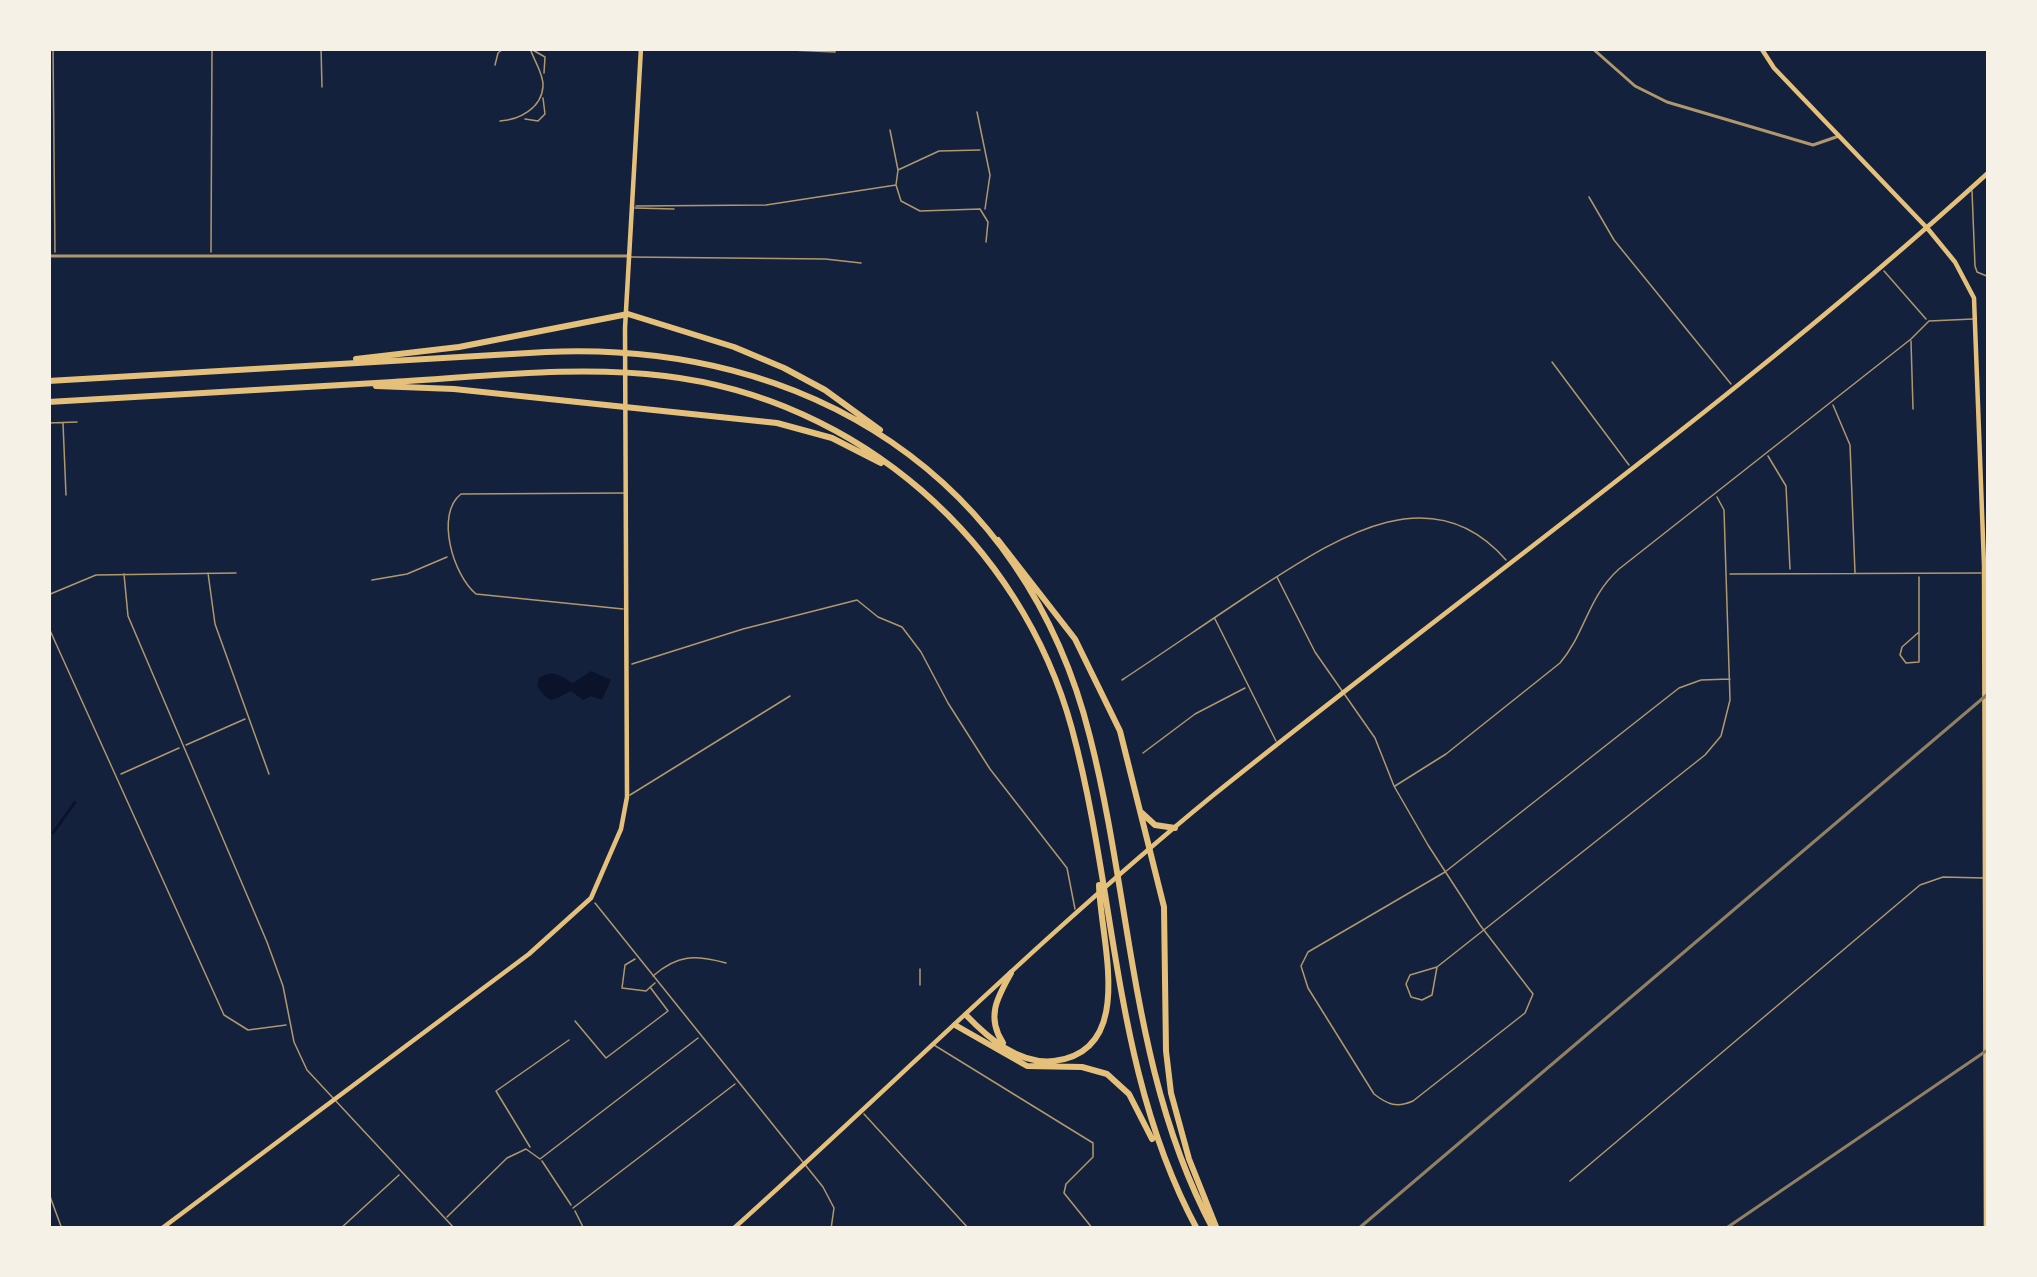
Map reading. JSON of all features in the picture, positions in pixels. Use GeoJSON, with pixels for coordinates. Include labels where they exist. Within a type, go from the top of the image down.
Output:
{"type":"FeatureCollection","features":[{"type":"Feature","properties":{"kind":"highway"},"geometry":{"type":"LineString","coordinates":[[328,365],[459,347],[625,314],[734,347],[793,372],[862,415],[985,527],[1022,567],[1089,662],[1120,731],[1166,931],[1166,1051],[1171,1093],[1215,1229]]}},
{"type":"Feature","properties":{"kind":"highway"},"geometry":{"type":"LineString","coordinates":[[48,381],[628,352],[744,371],[808,395],[910,456]]}},
{"type":"Feature","properties":{"kind":"highway"},"geometry":{"type":"LineString","coordinates":[[48,402],[568,372],[667,376],[785,406],[847,436],[903,475],[976,545],[1034,632],[1071,728],[1100,864],[1108,1002],[1096,1037],[1075,1055],[1036,1060],[988,1038],[966,1015]]}},
{"type":"Feature","properties":{"kind":"highway"},"geometry":{"type":"LineString","coordinates":[[355,384],[454,389],[798,427],[838,441],[903,475]]}},
{"type":"Feature","properties":{"kind":"highway"},"geometry":{"type":"LineString","coordinates":[[985,527],[1024,581],[1064,657],[1094,754],[1157,1090],[1179,1156],[1215,1229]]}},
{"type":"Feature","properties":{"kind":"highway"},"geometry":{"type":"LineString","coordinates":[[1138,798],[1149,822],[1175,828]]}},
{"type":"Feature","properties":{"kind":"highway"},"geometry":{"type":"LineString","coordinates":[[1105,918],[1135,1065],[1165,1164]]}},
{"type":"Feature","properties":{"kind":"highway"},"geometry":{"type":"LineString","coordinates":[[1010,1050],[997,1034],[993,1015],[1011,973]]}},
{"type":"Feature","properties":{"kind":"highway"},"geometry":{"type":"LineString","coordinates":[[955,1025],[1027,1066],[1082,1067],[1112,1077],[1129,1094],[1197,1229]]}},
{"type":"Feature","properties":{"kind":"main road"},"geometry":{"type":"LineString","coordinates":[[160,1229],[530,954],[590,898],[621,829],[627,796],[625,314],[641,48]]}},
{"type":"Feature","properties":{"kind":"main road"},"geometry":{"type":"LineString","coordinates":[[1761,48],[1774,68],[1928,230],[1966,280],[1976,319],[1986,566],[1986,1229]]}},
{"type":"Feature","properties":{"kind":"main road"},"geometry":{"type":"LineString","coordinates":[[734,1229],[1076,913],[1175,828],[1881,268],[1989,172]]}},
{"type":"Feature","properties":{"kind":"street"},"geometry":{"type":"LineString","coordinates":[[53,48],[51,256],[628,256],[861,263]]}},
{"type":"Feature","properties":{"kind":"street"},"geometry":{"type":"LineString","coordinates":[[212,48],[212,256]]}},
{"type":"Feature","properties":{"kind":"street"},"geometry":{"type":"LineString","coordinates":[[321,48],[322,87]]}},
{"type":"Feature","properties":{"kind":"street"},"geometry":{"type":"LineString","coordinates":[[495,65],[504,48]]}},
{"type":"Feature","properties":{"kind":"street"},"geometry":{"type":"LineString","coordinates":[[746,48],[835,52],[835,48]]}},
{"type":"Feature","properties":{"kind":"street"},"geometry":{"type":"LineString","coordinates":[[1592,48],[1635,86],[1667,102],[1813,145],[1838,136]]}},
{"type":"Feature","properties":{"kind":"street"},"geometry":{"type":"LineString","coordinates":[[522,117],[532,123],[545,114],[541,76],[530,49]]}},
{"type":"Feature","properties":{"kind":"street"},"geometry":{"type":"LineString","coordinates":[[530,49],[545,57],[541,76]]}},
{"type":"Feature","properties":{"kind":"street"},"geometry":{"type":"LineString","coordinates":[[500,122],[522,117],[541,94]]}},
{"type":"Feature","properties":{"kind":"street"},"geometry":{"type":"LineString","coordinates":[[976,112],[990,176],[986,242]]}},
{"type":"Feature","properties":{"kind":"street"},"geometry":{"type":"LineString","coordinates":[[890,130],[901,201],[920,211],[973,208],[985,212]]}},
{"type":"Feature","properties":{"kind":"street"},"geometry":{"type":"LineString","coordinates":[[898,170],[939,152],[984,150]]}},
{"type":"Feature","properties":{"kind":"street"},"geometry":{"type":"LineString","coordinates":[[632,207],[766,205],[896,185]]}},
{"type":"Feature","properties":{"kind":"street"},"geometry":{"type":"LineString","coordinates":[[1972,187],[1977,272],[1989,277]]}},
{"type":"Feature","properties":{"kind":"street"},"geometry":{"type":"LineString","coordinates":[[1589,196],[1614,240],[1733,387]]}},
{"type":"Feature","properties":{"kind":"street"},"geometry":{"type":"LineString","coordinates":[[1881,268],[1929,320],[1976,319]]}},
{"type":"Feature","properties":{"kind":"street"},"geometry":{"type":"LineString","coordinates":[[1394,787],[1446,754],[1550,673],[1569,652],[1589,605],[1605,582],[1929,320]]}},
{"type":"Feature","properties":{"kind":"street"},"geometry":{"type":"LineString","coordinates":[[1911,339],[1913,409]]}},
{"type":"Feature","properties":{"kind":"street"},"geometry":{"type":"LineString","coordinates":[[1552,362],[1631,468]]}},
{"type":"Feature","properties":{"kind":"street"},"geometry":{"type":"LineString","coordinates":[[1830,402],[1850,445],[1855,574]]}},
{"type":"Feature","properties":{"kind":"street"},"geometry":{"type":"LineString","coordinates":[[48,424],[76,422]]}},
{"type":"Feature","properties":{"kind":"street"},"geometry":{"type":"LineString","coordinates":[[63,423],[66,495]]}},
{"type":"Feature","properties":{"kind":"street"},"geometry":{"type":"LineString","coordinates":[[1766,452],[1786,486],[1791,573]]}},
{"type":"Feature","properties":{"kind":"street"},"geometry":{"type":"LineString","coordinates":[[628,493],[461,494],[451,507],[450,556],[468,588],[486,596],[628,609]]}},
{"type":"Feature","properties":{"kind":"street"},"geometry":{"type":"LineString","coordinates":[[1437,967],[1432,995],[1423,1000],[1412,997],[1406,988],[1410,975],[1437,967],[1705,755],[1721,736],[1729,714],[1730,679],[1724,510],[1715,493]]}},
{"type":"Feature","properties":{"kind":"street"},"geometry":{"type":"LineString","coordinates":[[1122,680],[1325,545],[1351,533],[1409,519],[1443,520],[1472,528],[1509,563]]}},
{"type":"Feature","properties":{"kind":"street"},"geometry":{"type":"LineString","coordinates":[[372,580],[407,574],[450,556]]}},
{"type":"Feature","properties":{"kind":"street"},"geometry":{"type":"LineString","coordinates":[[1727,574],[1919,573],[1986,566]]}},
{"type":"Feature","properties":{"kind":"street"},"geometry":{"type":"LineString","coordinates":[[208,573],[215,624],[269,774]]}},
{"type":"Feature","properties":{"kind":"street"},"geometry":{"type":"LineString","coordinates":[[48,594],[91,575],[236,573]]}},
{"type":"Feature","properties":{"kind":"street"},"geometry":{"type":"LineString","coordinates":[[1919,573],[1919,632],[1919,662],[1906,663],[1900,656],[1902,647],[1919,632]]}},
{"type":"Feature","properties":{"kind":"street"},"geometry":{"type":"LineString","coordinates":[[124,574],[126,611],[276,966],[301,1059],[332,1100],[455,1229]]}},
{"type":"Feature","properties":{"kind":"street"},"geometry":{"type":"LineString","coordinates":[[1277,577],[1315,652],[1376,740],[1394,787],[1445,872],[1533,994],[1525,1013],[1413,1101],[1396,1106],[1374,1094],[1302,974],[1304,958],[1445,872],[1679,688],[1701,680],[1730,679]]}},
{"type":"Feature","properties":{"kind":"street"},"geometry":{"type":"LineString","coordinates":[[627,664],[857,600],[878,617],[902,627],[911,639],[958,720],[1067,868],[1076,913]]}},
{"type":"Feature","properties":{"kind":"street"},"geometry":{"type":"LineString","coordinates":[[1214,617],[1278,744]]}},
{"type":"Feature","properties":{"kind":"street"},"geometry":{"type":"LineString","coordinates":[[48,626],[226,1018],[248,1030],[290,1024]]}},
{"type":"Feature","properties":{"kind":"street"},"geometry":{"type":"LineString","coordinates":[[1143,753],[1196,714],[1249,686]]}},
{"type":"Feature","properties":{"kind":"street"},"geometry":{"type":"LineString","coordinates":[[627,796],[790,696]]}},
{"type":"Feature","properties":{"kind":"street"},"geometry":{"type":"LineString","coordinates":[[116,776],[249,717]]}},
{"type":"Feature","properties":{"kind":"street"},"geometry":{"type":"LineString","coordinates":[[1570,1181],[1921,885],[1943,877],[1987,878]]}},
{"type":"Feature","properties":{"kind":"street"},"geometry":{"type":"LineString","coordinates":[[590,898],[830,1196],[831,1229]]}},
{"type":"Feature","properties":{"kind":"street"},"geometry":{"type":"LineString","coordinates":[[653,976],[679,958],[693,955],[725,963]]}},
{"type":"Feature","properties":{"kind":"street"},"geometry":{"type":"LineString","coordinates":[[638,957],[625,965],[622,988],[646,991],[658,981]]}},
{"type":"Feature","properties":{"kind":"street"},"geometry":{"type":"LineString","coordinates":[[920,969],[920,985]]}},
{"type":"Feature","properties":{"kind":"street"},"geometry":{"type":"LineString","coordinates":[[650,987],[668,1011]]}},
{"type":"Feature","properties":{"kind":"street"},"geometry":{"type":"LineString","coordinates":[[575,1022],[606,1058],[676,1005]]}},
{"type":"Feature","properties":{"kind":"street"},"geometry":{"type":"LineString","coordinates":[[540,1159],[701,1035]]}},
{"type":"Feature","properties":{"kind":"street"},"geometry":{"type":"LineString","coordinates":[[569,1040],[496,1091],[584,1229]]}},
{"type":"Feature","properties":{"kind":"street"},"geometry":{"type":"LineString","coordinates":[[933,1044],[1093,1143],[1093,1157],[1066,1184],[1064,1193],[1093,1229]]}},
{"type":"Feature","properties":{"kind":"street"},"geometry":{"type":"LineString","coordinates":[[573,1208],[738,1082]]}},
{"type":"Feature","properties":{"kind":"street"},"geometry":{"type":"LineString","coordinates":[[862,1111],[969,1229]]}},
{"type":"Feature","properties":{"kind":"street"},"geometry":{"type":"LineString","coordinates":[[445,1218],[507,1158],[518,1151],[531,1151]]}},
{"type":"Feature","properties":{"kind":"street"},"geometry":{"type":"LineString","coordinates":[[340,1229],[401,1172]]}},
{"type":"Feature","properties":{"kind":"street"},"geometry":{"type":"LineString","coordinates":[[48,1191],[62,1229]]}},
{"type":"Feature","properties":{"kind":"water"},"geometry":{"type":"Polygon","coordinates":[[[591,671],[611,680],[602,700],[591,696],[583,700],[571,691],[550,699],[537,686],[539,678],[549,674],[573,683],[591,671]]]}},
{"type":"Feature","properties":{"kind":"waterway"},"geometry":{"type":"LineString","coordinates":[[53,833],[75,802]]}},
{"type":"Feature","properties":{"kind":"railway"},"geometry":{"type":"LineString","coordinates":[[1358,1229],[1989,693]]}},
{"type":"Feature","properties":{"kind":"railway"},"geometry":{"type":"LineString","coordinates":[[1725,1229],[1989,1049]]}}]}
